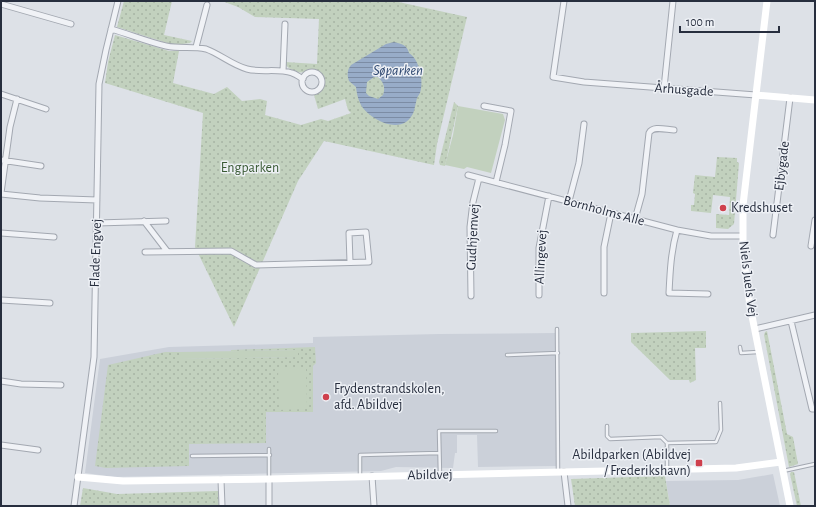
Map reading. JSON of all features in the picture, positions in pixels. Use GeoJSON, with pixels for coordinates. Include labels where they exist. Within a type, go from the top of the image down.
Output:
{"type":"FeatureCollection","features":[{"type":"Feature","properties":{"kind":"street","name":"Flade Engvej"},"geometry":{"type":"LineString","coordinates":[[74,506],[94,357],[99,84],[118,1]]}},
{"type":"Feature","properties":{"kind":"street","name":"Århusgade"},"geometry":{"type":"LineString","coordinates":[[564,1],[553,77],[584,82],[815,100]]}},
{"type":"Feature","properties":{"kind":"street"},"geometry":{"type":"LineString","coordinates":[[664,88],[674,1]]}},
{"type":"Feature","properties":{"kind":"street","name":"Niels Juels Vej"},"geometry":{"type":"LineString","coordinates":[[767,1],[743,205],[742,236],[746,283],[790,506]]}},
{"type":"Feature","properties":{"kind":"street"},"geometry":{"type":"LineString","coordinates":[[1,4],[71,24]]}},
{"type":"Feature","properties":{"kind":"street"},"geometry":{"type":"LineString","coordinates":[[196,47],[207,5]]}},
{"type":"Feature","properties":{"kind":"street"},"geometry":{"type":"LineString","coordinates":[[283,71],[285,24]]}},
{"type":"Feature","properties":{"kind":"street"},"geometry":{"type":"LineString","coordinates":[[111,29],[166,46],[196,47],[214,52],[229,62],[255,71],[283,71],[292,73],[303,79]]}},
{"type":"Feature","properties":{"kind":"street"},"geometry":{"type":"LineString","coordinates":[[1,94],[46,109]]}},
{"type":"Feature","properties":{"kind":"street","name":"Ejbygade"},"geometry":{"type":"LineString","coordinates":[[773,235],[790,98]]}},
{"type":"Feature","properties":{"kind":"street"},"geometry":{"type":"LineString","coordinates":[[17,99],[3,160],[1,193],[40,198],[97,200]]}},
{"type":"Feature","properties":{"kind":"street"},"geometry":{"type":"LineString","coordinates":[[484,106],[511,111],[496,182]]}},
{"type":"Feature","properties":{"kind":"street"},"geometry":{"type":"LineString","coordinates":[[569,202],[579,163],[584,124]]}},
{"type":"Feature","properties":{"kind":"street"},"geometry":{"type":"LineString","coordinates":[[635,219],[642,194],[650,130],[654,128],[674,130]]}},
{"type":"Feature","properties":{"kind":"street"},"geometry":{"type":"LineString","coordinates":[[3,160],[41,166]]}},
{"type":"Feature","properties":{"kind":"street","name":"Bornholms Alle"},"geometry":{"type":"LineString","coordinates":[[468,175],[677,230],[711,236],[742,236]]}},
{"type":"Feature","properties":{"kind":"street","name":"Gudhjemvej"},"geometry":{"type":"LineString","coordinates":[[471,296],[470,227],[473,202],[479,178]]}},
{"type":"Feature","properties":{"kind":"street","name":"Allingevej"},"geometry":{"type":"LineString","coordinates":[[539,295],[539,248],[549,196]]}},
{"type":"Feature","properties":{"kind":"street"},"geometry":{"type":"LineString","coordinates":[[604,293],[604,247],[611,213]]}},
{"type":"Feature","properties":{"kind":"street"},"geometry":{"type":"LineString","coordinates":[[812,246],[815,220]]}},
{"type":"Feature","properties":{"kind":"street"},"geometry":{"type":"LineString","coordinates":[[144,221],[167,251]]}},
{"type":"Feature","properties":{"kind":"street"},"geometry":{"type":"LineString","coordinates":[[97,222],[166,221]]}},
{"type":"Feature","properties":{"kind":"street"},"geometry":{"type":"LineString","coordinates":[[677,230],[670,264],[669,293],[708,294]]}},
{"type":"Feature","properties":{"kind":"street"},"geometry":{"type":"LineString","coordinates":[[145,252],[231,251],[256,265],[368,262],[366,232],[349,232],[350,262]]}},
{"type":"Feature","properties":{"kind":"street"},"geometry":{"type":"LineString","coordinates":[[1,233],[54,237]]}},
{"type":"Feature","properties":{"kind":"street"},"geometry":{"type":"LineString","coordinates":[[1,300],[50,303]]}},
{"type":"Feature","properties":{"kind":"street"},"geometry":{"type":"LineString","coordinates":[[755,329],[815,315]]}},
{"type":"Feature","properties":{"kind":"street"},"geometry":{"type":"LineString","coordinates":[[791,321],[812,409],[815,409]]}},
{"type":"Feature","properties":{"kind":"street"},"geometry":{"type":"LineString","coordinates":[[1,381],[21,384],[61,385]]}},
{"type":"Feature","properties":{"kind":"street"},"geometry":{"type":"LineString","coordinates":[[1,445],[38,450]]}},
{"type":"Feature","properties":{"kind":"street","name":"Abildvej"},"geometry":{"type":"LineString","coordinates":[[78,477],[122,481],[269,479],[736,468],[781,462]]}},
{"type":"Feature","properties":{"kind":"street"},"geometry":{"type":"LineString","coordinates":[[561,472],[568,506]]}},
{"type":"Feature","properties":{"kind":"street"},"geometry":{"type":"LineString","coordinates":[[372,476],[374,506]]}},
{"type":"Feature","properties":{"kind":"street"},"geometry":{"type":"LineString","coordinates":[[269,479],[269,506]]}},
{"type":"Feature","properties":{"kind":"street"},"geometry":{"type":"LineString","coordinates":[[221,480],[222,506]]}},
{"type":"Feature","properties":{"kind":"lane"},"geometry":{"type":"LineString","coordinates":[[557,330],[561,472]]}},
{"type":"Feature","properties":{"kind":"lane"},"geometry":{"type":"LineString","coordinates":[[740,347],[741,353],[759,352]]}},
{"type":"Feature","properties":{"kind":"lane"},"geometry":{"type":"LineString","coordinates":[[507,355],[558,354]]}},
{"type":"Feature","properties":{"kind":"lane"},"geometry":{"type":"LineString","coordinates":[[667,443],[716,442],[721,430],[720,403]]}},
{"type":"Feature","properties":{"kind":"lane"},"geometry":{"type":"LineString","coordinates":[[607,426],[607,436],[610,439],[661,437],[667,443],[668,470]]}},
{"type":"Feature","properties":{"kind":"lane"},"geometry":{"type":"LineString","coordinates":[[440,475],[439,431],[496,431]]}},
{"type":"Feature","properties":{"kind":"lane"},"geometry":{"type":"LineString","coordinates":[[269,479],[270,449]]}},
{"type":"Feature","properties":{"kind":"lane"},"geometry":{"type":"LineString","coordinates":[[360,477],[360,455],[439,453]]}},
{"type":"Feature","properties":{"kind":"lane"},"geometry":{"type":"LineString","coordinates":[[192,456],[270,455]]}},
{"type":"Feature","properties":{"kind":"lane"},"geometry":{"type":"LineString","coordinates":[[783,471],[815,464]]}},
{"type":"Feature","properties":{"kind":"shaded area","name":"Frydenstrandskolen, afd. Abildvej"},"geometry":{"type":"Polygon","coordinates":[[[556,333],[556,466],[478,467],[477,435],[457,435],[457,453],[455,453],[453,468],[396,467],[381,471],[114,477],[85,473],[100,359],[169,347],[313,343],[313,337],[556,333]]]}},
{"type":"Feature","properties":{"kind":"shaded area"},"geometry":{"type":"Polygon","coordinates":[[[773,474],[780,506],[670,506],[666,481],[738,480],[773,474]]]}},
{"type":"Feature","properties":{"kind":"green space"},"geometry":{"type":"Polygon","coordinates":[[[124,1],[172,1],[164,35],[192,41],[190,43],[175,45],[117,27],[124,1]]]}},
{"type":"Feature","properties":{"kind":"green space","name":"Engparken"},"geometry":{"type":"Polygon","coordinates":[[[222,1],[394,1],[467,17],[437,144],[434,165],[324,141],[298,181],[234,327],[195,247],[203,113],[105,83],[108,62],[115,35],[169,51],[179,51],[173,83],[214,94],[227,87],[242,101],[260,99],[267,101],[265,115],[301,125],[321,119],[328,121],[351,113],[348,110],[345,99],[318,109],[314,95],[324,86],[325,82],[323,75],[313,69],[305,72],[296,72],[288,68],[285,64],[285,62],[317,64],[319,19],[255,17],[238,7],[222,1]]]}},
{"type":"Feature","properties":{"kind":"green space"},"geometry":{"type":"Polygon","coordinates":[[[454,102],[458,106],[445,166],[440,165],[439,162],[454,102]]]}},
{"type":"Feature","properties":{"kind":"green space"},"geometry":{"type":"Polygon","coordinates":[[[458,106],[503,114],[505,120],[491,173],[467,167],[464,169],[445,165],[453,135],[458,106]]]}},
{"type":"Feature","properties":{"kind":"green space"},"geometry":{"type":"Polygon","coordinates":[[[717,157],[737,158],[737,162],[739,163],[734,224],[728,229],[716,228],[716,214],[729,215],[730,197],[713,195],[711,213],[691,211],[691,205],[694,205],[695,194],[693,193],[695,175],[715,177],[717,157]]]}},
{"type":"Feature","properties":{"kind":"green space"},"geometry":{"type":"Polygon","coordinates":[[[706,331],[706,348],[695,348],[696,380],[690,383],[689,380],[670,380],[631,342],[631,333],[706,331]]]}},
{"type":"Feature","properties":{"kind":"green space"},"geometry":{"type":"Polygon","coordinates":[[[767,331],[787,434],[793,437],[798,464],[789,467],[764,335],[767,331]]]}},
{"type":"Feature","properties":{"kind":"green space"},"geometry":{"type":"Polygon","coordinates":[[[315,347],[316,363],[313,366],[313,412],[266,412],[266,443],[189,444],[189,466],[106,468],[95,466],[108,365],[165,352],[180,352],[180,359],[298,357],[298,350],[231,350],[315,347]]]}},
{"type":"Feature","properties":{"kind":"green space"},"geometry":{"type":"Polygon","coordinates":[[[298,350],[298,357],[180,359],[180,352],[298,350]]]}},
{"type":"Feature","properties":{"kind":"green space"},"geometry":{"type":"Polygon","coordinates":[[[278,367],[306,367],[307,409],[279,410],[278,367]]]}},
{"type":"Feature","properties":{"kind":"green space"},"geometry":{"type":"Polygon","coordinates":[[[791,472],[794,472],[801,506],[797,506],[790,474],[791,472]]]}},
{"type":"Feature","properties":{"kind":"green space"},"geometry":{"type":"Polygon","coordinates":[[[665,476],[670,506],[575,506],[571,479],[665,476]]]}},
{"type":"Feature","properties":{"kind":"green space"},"geometry":{"type":"Polygon","coordinates":[[[83,488],[117,494],[218,491],[219,506],[80,506],[83,488]]]}},
{"type":"Feature","properties":{"kind":"water","name":"Søparken"},"geometry":{"type":"Polygon","coordinates":[[[394,42],[402,44],[408,50],[416,61],[422,83],[411,117],[408,121],[398,125],[382,122],[367,112],[360,102],[356,87],[349,81],[348,77],[348,71],[351,65],[386,44],[394,42]],[[374,77],[367,82],[366,93],[369,96],[378,99],[383,95],[384,87],[383,83],[378,77],[374,77]]]}},
{"type":"Feature","properties":{"kind":"place","name":"Kredshuset"},"geometry":{"type":"Point","coordinates":[723,208]}},
{"type":"Feature","properties":{"kind":"place","name":"Frydenstrandskolen, afd. Abildvej"},"geometry":{"type":"Point","coordinates":[326,397]}},
{"type":"Feature","properties":{"kind":"place","name":"Abildparken (Abildvej / Frederikshavn)"},"geometry":{"type":"Point","coordinates":[699,463]}}]}
